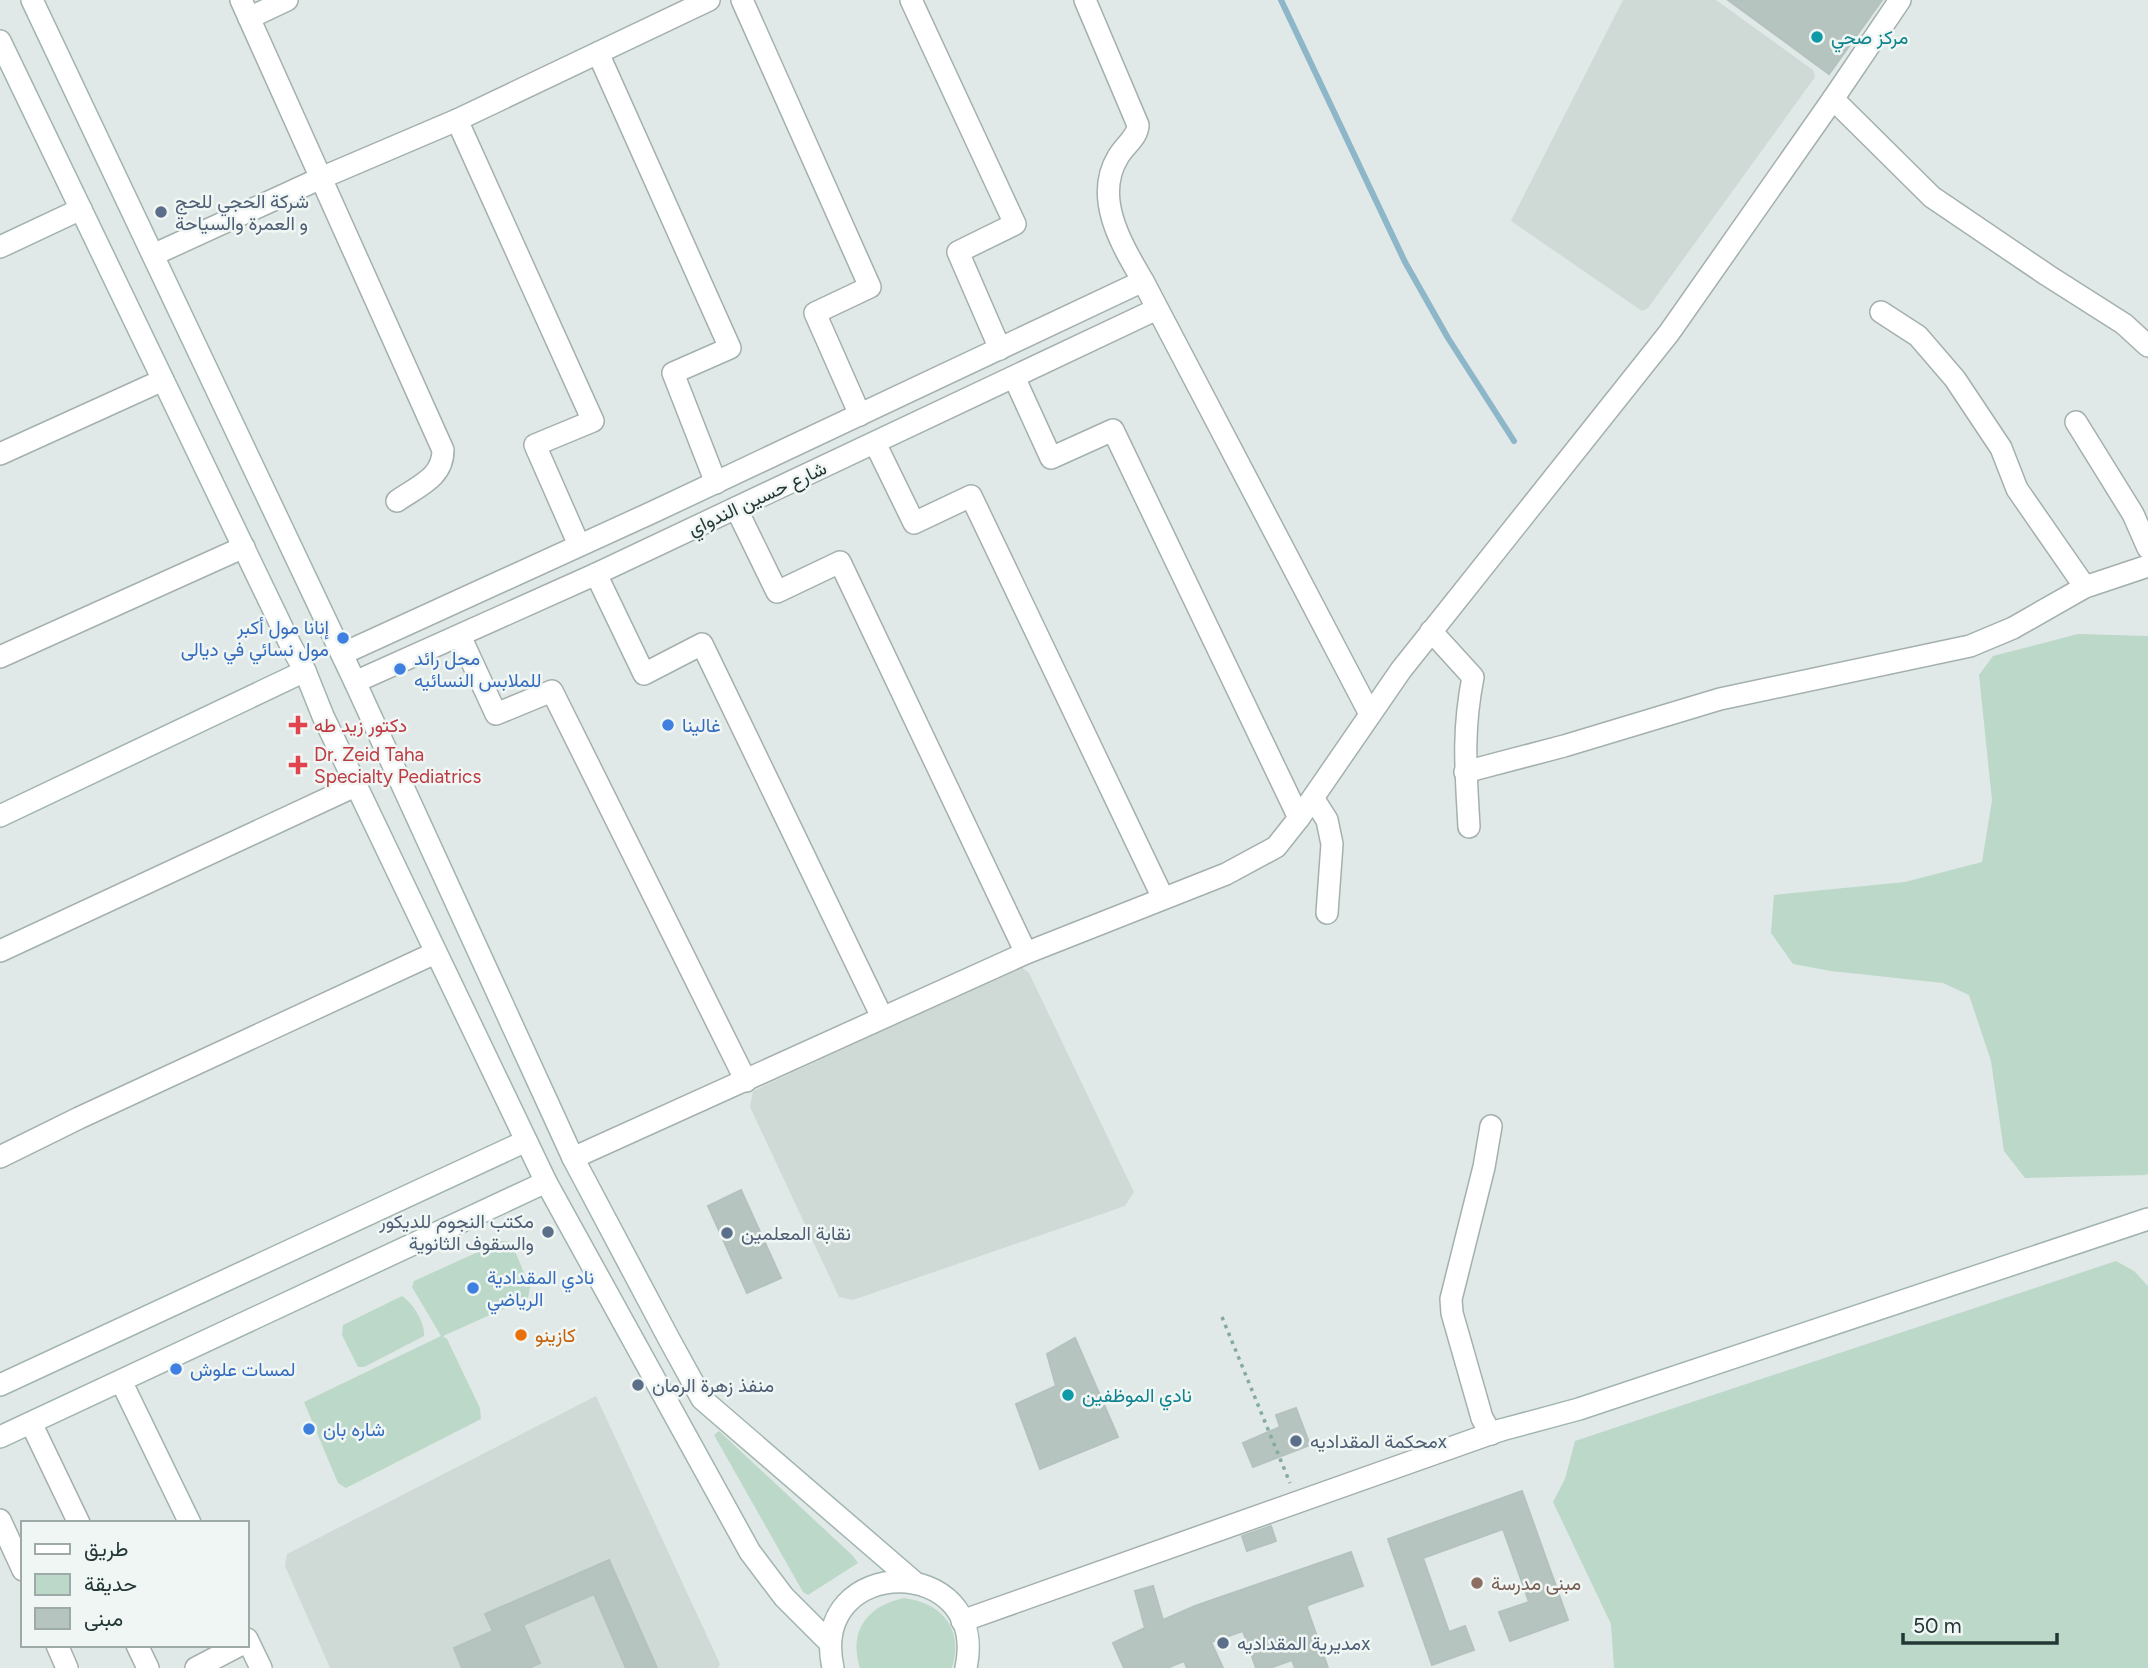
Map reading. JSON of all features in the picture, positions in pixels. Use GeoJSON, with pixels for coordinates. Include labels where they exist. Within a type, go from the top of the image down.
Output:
{"type":"FeatureCollection","features":[{"type":"Feature","properties":{"kind":"street"},"geometry":{"type":"LineString","coordinates":[[32,0],[342,654],[573,1158],[702,1399],[913,1581],[940,1593],[962,1621],[970,1664]]}},
{"type":"Feature","properties":{"kind":"street"},"geometry":{"type":"LineString","coordinates":[[287,0],[245,9],[443,450],[443,463],[436,474],[397,501]]}},
{"type":"Feature","properties":{"kind":"street"},"geometry":{"type":"LineString","coordinates":[[153,255],[321,178],[457,120],[709,0]]}},
{"type":"Feature","properties":{"kind":"street"},"geometry":{"type":"LineString","coordinates":[[742,0],[870,287],[815,313],[860,415]]}},
{"type":"Feature","properties":{"kind":"street"},"geometry":{"type":"LineString","coordinates":[[911,0],[1015,224],[958,252],[1000,349]]}},
{"type":"Feature","properties":{"kind":"street"},"geometry":{"type":"LineString","coordinates":[[1084,0],[1138,125],[1137,133],[1125,146],[1112,169],[1108,201],[1121,244],[1143,281],[1370,714]]}},
{"type":"Feature","properties":{"kind":"street"},"geometry":{"type":"LineString","coordinates":[[573,1158],[1026,953],[1226,874],[1276,847],[1431,631],[1669,334],[1900,0]]}},
{"type":"Feature","properties":{"kind":"street"},"geometry":{"type":"LineString","coordinates":[[1,44],[305,671],[323,716],[546,1182],[750,1552],[827,1659]]}},
{"type":"Feature","properties":{"kind":"street"},"geometry":{"type":"LineString","coordinates":[[598,53],[730,348],[673,373],[716,483]]}},
{"type":"Feature","properties":{"kind":"street"},"geometry":{"type":"LineString","coordinates":[[1833,99],[1932,197],[2124,324],[2148,346]]}},
{"type":"Feature","properties":{"kind":"street"},"geometry":{"type":"LineString","coordinates":[[457,120],[593,421],[535,445],[579,545]]}},
{"type":"Feature","properties":{"kind":"street"},"geometry":{"type":"LineString","coordinates":[[0,247],[81,209]]}},
{"type":"Feature","properties":{"kind":"street","name":"شارع حسين الندواي"},"geometry":{"type":"LineString","coordinates":[[342,654],[716,483],[1143,281]]}},
{"type":"Feature","properties":{"kind":"street","name":"شارع حسين الندواي"},"geometry":{"type":"LineString","coordinates":[[355,682],[736,509],[1157,309]]}},
{"type":"Feature","properties":{"kind":"street"},"geometry":{"type":"LineString","coordinates":[[1881,312],[1917,336],[1955,379],[2001,448],[2017,489],[2085,587]]}},
{"type":"Feature","properties":{"kind":"street"},"geometry":{"type":"LineString","coordinates":[[1014,377],[1051,458],[1113,430],[1299,818]]}},
{"type":"Feature","properties":{"kind":"street"},"geometry":{"type":"LineString","coordinates":[[0,454],[163,380]]}},
{"type":"Feature","properties":{"kind":"street"},"geometry":{"type":"LineString","coordinates":[[2076,422],[2133,514],[2148,548]]}},
{"type":"Feature","properties":{"kind":"street"},"geometry":{"type":"LineString","coordinates":[[875,443],[915,523],[971,496],[1163,898]]}},
{"type":"Feature","properties":{"kind":"street"},"geometry":{"type":"LineString","coordinates":[[736,509],[777,593],[840,562],[1026,953]]}},
{"type":"Feature","properties":{"kind":"street"},"geometry":{"type":"LineString","coordinates":[[0,657],[244,547]]}},
{"type":"Feature","properties":{"kind":"street"},"geometry":{"type":"LineString","coordinates":[[1465,772],[1564,746],[1720,699],[1970,646],[2014,628],[2085,587],[2148,566]]}},
{"type":"Feature","properties":{"kind":"street"},"geometry":{"type":"LineString","coordinates":[[596,574],[644,674],[702,644],[883,1017]]}},
{"type":"Feature","properties":{"kind":"street"},"geometry":{"type":"LineString","coordinates":[[1431,631],[1474,677],[1467,710],[1465,772],[1469,827]]}},
{"type":"Feature","properties":{"kind":"street"},"geometry":{"type":"LineString","coordinates":[[460,636],[496,714],[552,691],[746,1081]]}},
{"type":"Feature","properties":{"kind":"street"},"geometry":{"type":"LineString","coordinates":[[0,816],[305,671]]}},
{"type":"Feature","properties":{"kind":"street"},"geometry":{"type":"LineString","coordinates":[[0,951],[357,785]]}},
{"type":"Feature","properties":{"kind":"street"},"geometry":{"type":"LineString","coordinates":[[1313,798],[1327,820],[1332,844],[1327,913]]}},
{"type":"Feature","properties":{"kind":"street"},"geometry":{"type":"LineString","coordinates":[[0,1157],[91,1112],[435,953]]}},
{"type":"Feature","properties":{"kind":"street"},"geometry":{"type":"LineString","coordinates":[[1491,1126],[1451,1299],[1452,1313],[1482,1418],[1496,1432]]}},
{"type":"Feature","properties":{"kind":"street"},"geometry":{"type":"LineString","coordinates":[[0,1385],[526,1141]]}},
{"type":"Feature","properties":{"kind":"street"},"geometry":{"type":"LineString","coordinates":[[0,1437],[546,1182]]}},
{"type":"Feature","properties":{"kind":"street"},"geometry":{"type":"LineString","coordinates":[[962,1621],[1496,1432],[1579,1409],[2148,1219]]}},
{"type":"Feature","properties":{"kind":"street"},"geometry":{"type":"LineString","coordinates":[[121,1381],[189,1521]]}},
{"type":"Feature","properties":{"kind":"street"},"geometry":{"type":"LineString","coordinates":[[31,1423],[78,1521]]}},
{"type":"Feature","properties":{"kind":"street"},"geometry":{"type":"LineString","coordinates":[[0,1520],[21,1566]]}},
{"type":"Feature","properties":{"kind":"street"},"geometry":{"type":"LineString","coordinates":[[827,1659],[839,1615],[858,1594],[884,1582],[913,1581]]}},
{"type":"Feature","properties":{"kind":"street"},"geometry":{"type":"LineString","coordinates":[[248,1643],[261,1668]]}},
{"type":"Feature","properties":{"kind":"street"},"geometry":{"type":"LineString","coordinates":[[58,1647],[67,1668]]}},
{"type":"Feature","properties":{"kind":"street"},"geometry":{"type":"LineString","coordinates":[[138,1647],[148,1668]]}},
{"type":"Feature","properties":{"kind":"street"},"geometry":{"type":"LineString","coordinates":[[196,1668],[236,1647]]}},
{"type":"Feature","properties":{"kind":"path"},"geometry":{"type":"LineString","coordinates":[[1222,1317],[1297,1501]]}},
{"type":"Feature","properties":{"kind":"shaded area"},"geometry":{"type":"Polygon","coordinates":[[[1623,0],[1716,0],[1813,70],[1815,77],[1648,308],[1642,311],[1511,221],[1623,0]]]}},
{"type":"Feature","properties":{"kind":"shaded area"},"geometry":{"type":"Polygon","coordinates":[[[1021,967],[1029,973],[1134,1192],[1125,1206],[853,1300],[839,1297],[750,1107],[753,1091],[1021,967]]]}},
{"type":"Feature","properties":{"kind":"shaded area"},"geometry":{"type":"Polygon","coordinates":[[[596,1396],[720,1664],[718,1668],[330,1668],[285,1566],[287,1554],[596,1396]]]}},
{"type":"Feature","properties":{"kind":"green space"},"geometry":{"type":"Polygon","coordinates":[[[2078,634],[2148,636],[2148,1173],[2025,1178],[2004,1151],[1991,1061],[1969,995],[1943,983],[1831,971],[1793,964],[1771,933],[1774,895],[1905,882],[1982,862],[1992,800],[1979,675],[1993,656],[2078,634]]]}},
{"type":"Feature","properties":{"kind":"green space"},"geometry":{"type":"Polygon","coordinates":[[[502,1241],[511,1242],[530,1287],[528,1298],[443,1336],[447,1339],[480,1408],[481,1419],[346,1488],[338,1483],[304,1402],[441,1336],[412,1287],[414,1281],[502,1241]]]}},
{"type":"Feature","properties":{"kind":"green space"},"geometry":{"type":"Polygon","coordinates":[[[2116,1261],[2134,1271],[2148,1286],[2148,1668],[1614,1668],[1611,1624],[1553,1502],[1565,1479],[1575,1441],[2116,1261]]]}},
{"type":"Feature","properties":{"kind":"green space"},"geometry":{"type":"Polygon","coordinates":[[[402,1296],[418,1314],[424,1336],[364,1367],[358,1367],[342,1335],[343,1325],[402,1296]]]}},
{"type":"Feature","properties":{"kind":"green space"},"geometry":{"type":"Polygon","coordinates":[[[719,1431],[858,1563],[808,1595],[803,1592],[714,1435],[719,1431]]]}},
{"type":"Feature","properties":{"kind":"green space"},"geometry":{"type":"Polygon","coordinates":[[[904,1598],[929,1606],[947,1620],[955,1641],[952,1668],[860,1668],[857,1643],[864,1622],[880,1607],[904,1598]]]}},
{"type":"Feature","properties":{"kind":"building","name":"مركز صحي"},"geometry":{"type":"Polygon","coordinates":[[[1728,0],[1882,0],[1829,74],[1728,0]]]}},
{"type":"Feature","properties":{"kind":"building"},"geometry":{"type":"Polygon","coordinates":[[[741,1190],[781,1278],[747,1293],[708,1206],[741,1190]]]}},
{"type":"Feature","properties":{"kind":"building","name":"نادي الموظفين"},"geometry":{"type":"Polygon","coordinates":[[[1075,1338],[1118,1437],[1040,1469],[1016,1404],[1056,1386],[1047,1354],[1075,1338]]]}},
{"type":"Feature","properties":{"kind":"building"},"geometry":{"type":"Polygon","coordinates":[[[1296,1408],[1310,1445],[1253,1467],[1243,1443],[1280,1427],[1276,1415],[1296,1408]]]}},
{"type":"Feature","properties":{"kind":"building"},"geometry":{"type":"Polygon","coordinates":[[[1522,1491],[1568,1620],[1510,1641],[1499,1612],[1529,1602],[1503,1529],[1423,1558],[1449,1632],[1465,1626],[1474,1650],[1432,1665],[1388,1539],[1522,1491]]]}},
{"type":"Feature","properties":{"kind":"building"},"geometry":{"type":"Polygon","coordinates":[[[1271,1526],[1276,1541],[1247,1551],[1242,1536],[1271,1526]]]}},
{"type":"Feature","properties":{"kind":"building"},"geometry":{"type":"Polygon","coordinates":[[[1351,1552],[1363,1586],[1308,1605],[1307,1608],[1328,1668],[1295,1668],[1292,1660],[1270,1668],[1256,1668],[1243,1631],[1211,1642],[1223,1668],[1187,1668],[1184,1661],[1167,1668],[1124,1668],[1113,1643],[1145,1628],[1135,1591],[1153,1586],[1163,1620],[1195,1606],[1351,1552]]]}},
{"type":"Feature","properties":{"kind":"building"},"geometry":{"type":"Polygon","coordinates":[[[609,1560],[657,1668],[626,1668],[594,1594],[523,1625],[540,1663],[529,1668],[462,1668],[454,1648],[493,1631],[485,1614],[609,1560]]]}},
{"type":"Feature","properties":{"kind":"waterway"},"geometry":{"type":"LineString","coordinates":[[1281,0],[1405,262],[1448,338],[1514,441]]}},
{"type":"Feature","properties":{"kind":"place","name":"مركز صحي"},"geometry":{"type":"Point","coordinates":[1817,37]}},
{"type":"Feature","properties":{"kind":"place","name":"شركة الحجي للحج و العمرة والسياحة"},"geometry":{"type":"Point","coordinates":[161,212]}},
{"type":"Feature","properties":{"kind":"place","name":"إنانا مول أكبر مول نسائي في ديالى"},"geometry":{"type":"Point","coordinates":[343,638]}},
{"type":"Feature","properties":{"kind":"place","name":"محل رائد للملابس النسائيه"},"geometry":{"type":"Point","coordinates":[400,669]}},
{"type":"Feature","properties":{"kind":"place","name":"دكتور زيد طه"},"geometry":{"type":"Point","coordinates":[298,725]}},
{"type":"Feature","properties":{"kind":"place","name":"غالينا"},"geometry":{"type":"Point","coordinates":[668,725]}},
{"type":"Feature","properties":{"kind":"place","name":"Dr. Zeid Taha Specialty Pediatrics"},"geometry":{"type":"Point","coordinates":[298,765]}},
{"type":"Feature","properties":{"kind":"place","name":"مكتب النجوم للديكور والسقوف الثانوية"},"geometry":{"type":"Point","coordinates":[548,1232]}},
{"type":"Feature","properties":{"kind":"place","name":"نقابة المعلمين"},"geometry":{"type":"Point","coordinates":[727,1233]}},
{"type":"Feature","properties":{"kind":"place","name":"نادي المقدادية الرياضي"},"geometry":{"type":"Point","coordinates":[473,1288]}},
{"type":"Feature","properties":{"kind":"place","name":"كازينو"},"geometry":{"type":"Point","coordinates":[521,1335]}},
{"type":"Feature","properties":{"kind":"place","name":"لمسات علوش"},"geometry":{"type":"Point","coordinates":[176,1369]}},
{"type":"Feature","properties":{"kind":"place","name":"منفذ زهرة الرمان"},"geometry":{"type":"Point","coordinates":[638,1385]}},
{"type":"Feature","properties":{"kind":"place","name":"نادي الموظفين"},"geometry":{"type":"Point","coordinates":[1068,1395]}},
{"type":"Feature","properties":{"kind":"place","name":"شاره بان"},"geometry":{"type":"Point","coordinates":[309,1429]}},
{"type":"Feature","properties":{"kind":"place","name":"محكمة المقداديهx"},"geometry":{"type":"Point","coordinates":[1296,1441]}},
{"type":"Feature","properties":{"kind":"place","name":"مبنى مدرسة"},"geometry":{"type":"Point","coordinates":[1477,1583]}},
{"type":"Feature","properties":{"kind":"place","name":"مديرية المقداديهx"},"geometry":{"type":"Point","coordinates":[1223,1643]}}]}
